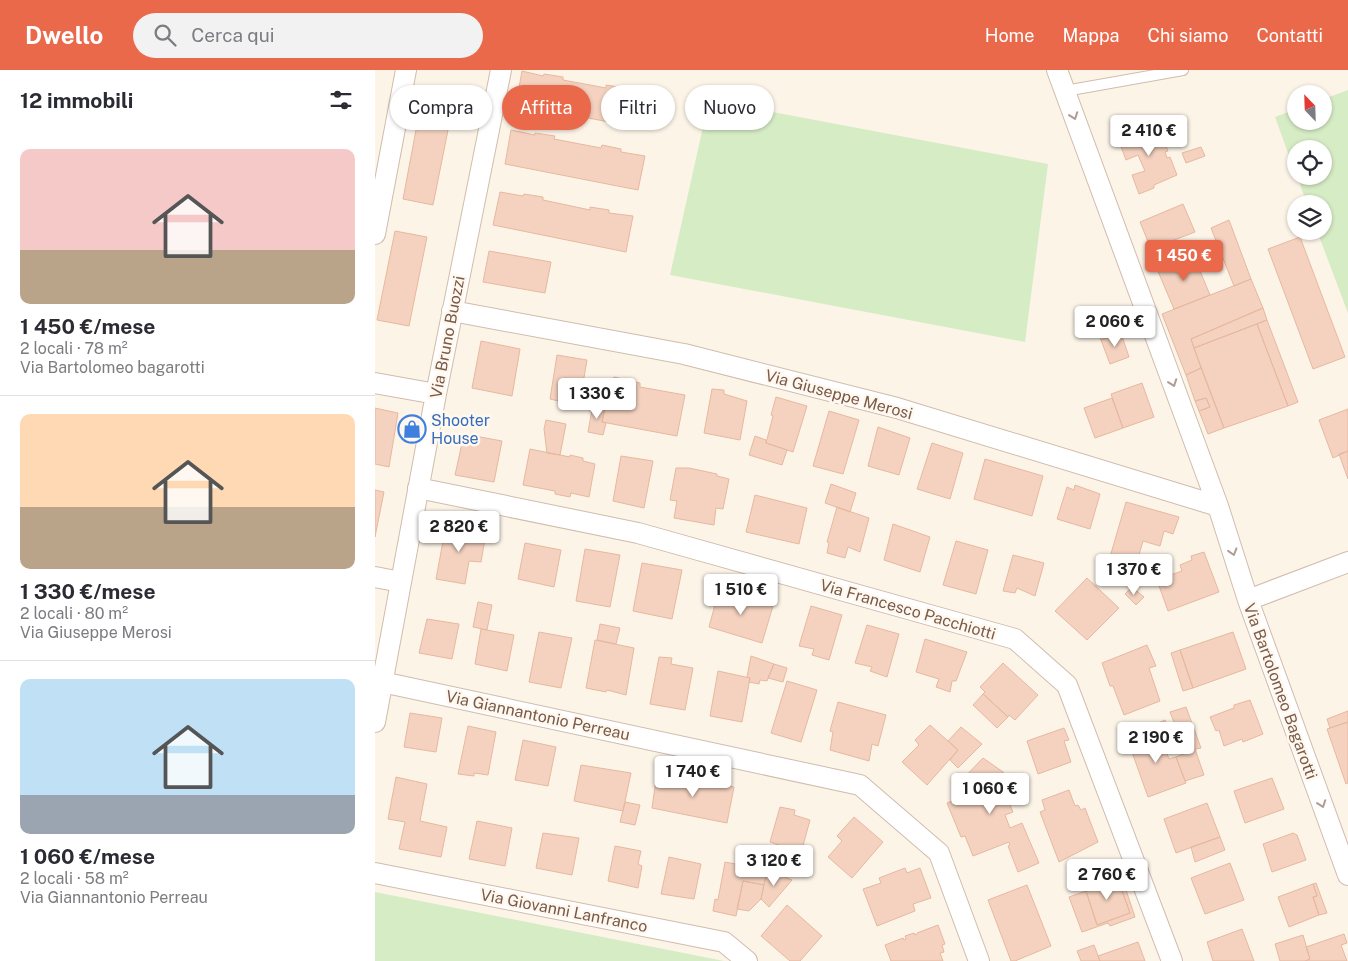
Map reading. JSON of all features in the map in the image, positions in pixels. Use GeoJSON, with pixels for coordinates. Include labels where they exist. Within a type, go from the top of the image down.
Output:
{"type":"FeatureCollection","features":[{"type":"Feature","properties":{"kind":"street"},"geometry":{"type":"LineString","coordinates":[[375,234],[406,70]]}},
{"type":"Feature","properties":{"kind":"street","name":"Via Bruno Buozzi"},"geometry":{"type":"LineString","coordinates":[[375,722],[435,394],[501,70]]}},
{"type":"Feature","properties":{"kind":"street"},"geometry":{"type":"LineString","coordinates":[[1057,70],[1218,506]]}},
{"type":"Feature","properties":{"kind":"street","name":"Via Giuseppe Merosi"},"geometry":{"type":"LineString","coordinates":[[453,310],[684,354],[878,403],[1218,506]]}},
{"type":"Feature","properties":{"kind":"street"},"geometry":{"type":"LineString","coordinates":[[375,383],[435,394]]}},
{"type":"Feature","properties":{"kind":"street","name":"Via Francesco Pacchiotti"},"geometry":{"type":"LineString","coordinates":[[418,488],[638,533],[1015,639],[1067,684],[1172,961]]}},
{"type":"Feature","properties":{"kind":"street","name":"Via Bartolomeo Bagarotti"},"geometry":{"type":"LineString","coordinates":[[1218,506],[1247,600],[1348,875]]}},
{"type":"Feature","properties":{"kind":"street"},"geometry":{"type":"LineString","coordinates":[[1247,600],[1348,562]]}},
{"type":"Feature","properties":{"kind":"street"},"geometry":{"type":"LineString","coordinates":[[375,577],[401,582]]}},
{"type":"Feature","properties":{"kind":"street","name":"Via Giannantonio Perreau"},"geometry":{"type":"LineString","coordinates":[[382,682],[860,785],[939,854],[979,961]]}},
{"type":"Feature","properties":{"kind":"street","name":"Via Giovanni Lanfranco"},"geometry":{"type":"LineString","coordinates":[[375,873],[724,942],[747,961]]}},
{"type":"Feature","properties":{"kind":"lane"},"geometry":{"type":"LineString","coordinates":[[1065,91],[1183,70]]}},
{"type":"Feature","properties":{"kind":"green space"},"geometry":{"type":"Polygon","coordinates":[[[1348,90],[1348,313],[1320,240],[1332,240],[1332,195],[1304,195],[1300,185],[1332,185],[1332,140],[1287,140],[1287,150],[1275,117],[1287,112],[1287,130],[1333,130],[1333,96],[1348,90]]]}},
{"type":"Feature","properties":{"kind":"green space"},"geometry":{"type":"Polygon","coordinates":[[[774,112],[1048,164],[1025,342],[670,275],[702,130],[774,130],[774,112]]]}},
{"type":"Feature","properties":{"kind":"green space"},"geometry":{"type":"Polygon","coordinates":[[[375,892],[724,961],[375,961],[375,892]]]}},
{"type":"Feature","properties":{"kind":"building"},"geometry":{"type":"Polygon","coordinates":[[[522,71],[543,76],[544,74],[563,77],[563,80],[590,85],[519,85],[522,71]]]}},
{"type":"Feature","properties":{"kind":"building"},"geometry":{"type":"Polygon","coordinates":[[[591,85],[601,87],[601,120],[591,119],[591,85]]]}},
{"type":"Feature","properties":{"kind":"building"},"geometry":{"type":"Polygon","coordinates":[[[1154,117],[1168,151],[1165,152],[1167,158],[1170,157],[1177,175],[1139,194],[1132,175],[1145,171],[1138,155],[1126,160],[1119,141],[1134,135],[1135,138],[1147,134],[1143,121],[1154,117]]]}},
{"type":"Feature","properties":{"kind":"building"},"geometry":{"type":"Polygon","coordinates":[[[416,130],[448,130],[433,205],[403,199],[416,130]]]}},
{"type":"Feature","properties":{"kind":"building"},"geometry":{"type":"Polygon","coordinates":[[[511,130],[535,135],[535,133],[555,136],[554,139],[601,148],[602,145],[621,149],[621,152],[645,156],[638,190],[505,164],[511,130]]]}},
{"type":"Feature","properties":{"kind":"building"},"geometry":{"type":"Polygon","coordinates":[[[1201,147],[1205,156],[1186,163],[1182,153],[1201,147]]]}},
{"type":"Feature","properties":{"kind":"building"},"geometry":{"type":"Polygon","coordinates":[[[500,192],[543,197],[543,200],[590,210],[590,207],[609,210],[609,213],[633,216],[626,252],[493,225],[500,192]]]}},
{"type":"Feature","properties":{"kind":"building"},"geometry":{"type":"Polygon","coordinates":[[[1183,204],[1195,232],[1151,249],[1140,222],[1183,204]]]}},
{"type":"Feature","properties":{"kind":"building"},"geometry":{"type":"Polygon","coordinates":[[[1229,220],[1251,279],[1234,286],[1211,228],[1229,220]]]}},
{"type":"Feature","properties":{"kind":"building"},"geometry":{"type":"Polygon","coordinates":[[[395,231],[427,237],[409,326],[377,320],[395,231]]]}},
{"type":"Feature","properties":{"kind":"building"},"geometry":{"type":"Polygon","coordinates":[[[1292,240],[1301,240],[1345,357],[1313,369],[1268,249],[1292,240]]]}},
{"type":"Feature","properties":{"kind":"building"},"geometry":{"type":"Polygon","coordinates":[[[489,251],[551,262],[545,293],[483,282],[489,251]]]}},
{"type":"Feature","properties":{"kind":"building"},"geometry":{"type":"Polygon","coordinates":[[[1193,254],[1210,295],[1174,309],[1157,269],[1193,254]]]}},
{"type":"Feature","properties":{"kind":"building"},"geometry":{"type":"Polygon","coordinates":[[[1251,279],[1263,308],[1191,339],[1201,368],[1186,375],[1162,314],[1251,279]]]}},
{"type":"Feature","properties":{"kind":"building"},"geometry":{"type":"Polygon","coordinates":[[[1111,307],[1121,333],[1101,340],[1092,315],[1111,307]]]}},
{"type":"Feature","properties":{"kind":"building"},"geometry":{"type":"Polygon","coordinates":[[[1263,308],[1267,320],[1194,348],[1191,339],[1263,308]]]}},
{"type":"Feature","properties":{"kind":"building"},"geometry":{"type":"Polygon","coordinates":[[[1267,320],[1298,402],[1288,406],[1257,324],[1267,320]]]}},
{"type":"Feature","properties":{"kind":"building"},"geometry":{"type":"Polygon","coordinates":[[[1257,324],[1288,406],[1224,428],[1194,348],[1257,324]]]}},
{"type":"Feature","properties":{"kind":"building"},"geometry":{"type":"Polygon","coordinates":[[[1121,333],[1129,357],[1110,364],[1101,340],[1121,333]]]}},
{"type":"Feature","properties":{"kind":"building"},"geometry":{"type":"Polygon","coordinates":[[[481,341],[520,349],[512,396],[472,388],[481,341]]]}},
{"type":"Feature","properties":{"kind":"building"},"geometry":{"type":"Polygon","coordinates":[[[557,355],[587,360],[579,406],[550,399],[557,355]]]}},
{"type":"Feature","properties":{"kind":"building"},"geometry":{"type":"Polygon","coordinates":[[[1201,368],[1224,428],[1208,434],[1199,411],[1210,407],[1206,398],[1195,401],[1186,375],[1201,368]]]}},
{"type":"Feature","properties":{"kind":"building"},"geometry":{"type":"Polygon","coordinates":[[[614,377],[640,383],[640,387],[685,395],[677,436],[602,422],[614,377]]]}},
{"type":"Feature","properties":{"kind":"building"},"geometry":{"type":"Polygon","coordinates":[[[1142,383],[1154,417],[1123,428],[1111,394],[1142,383]]]}},
{"type":"Feature","properties":{"kind":"building"},"geometry":{"type":"Polygon","coordinates":[[[712,389],[724,390],[724,394],[747,401],[740,440],[704,433],[712,389]]]}},
{"type":"Feature","properties":{"kind":"building"},"geometry":{"type":"Polygon","coordinates":[[[776,397],[807,406],[793,452],[766,443],[776,397]]]}},
{"type":"Feature","properties":{"kind":"building"},"geometry":{"type":"Polygon","coordinates":[[[1112,398],[1123,428],[1095,438],[1084,408],[1112,398]]]}},
{"type":"Feature","properties":{"kind":"building"},"geometry":{"type":"Polygon","coordinates":[[[1206,398],[1210,407],[1199,411],[1195,401],[1206,398]]]}},
{"type":"Feature","properties":{"kind":"building"},"geometry":{"type":"Polygon","coordinates":[[[593,404],[605,406],[602,422],[606,423],[603,435],[588,432],[593,404]]]}},
{"type":"Feature","properties":{"kind":"building"},"geometry":{"type":"Polygon","coordinates":[[[375,408],[398,413],[389,467],[375,464],[375,408]]]}},
{"type":"Feature","properties":{"kind":"building"},"geometry":{"type":"Polygon","coordinates":[[[1348,409],[1348,451],[1333,458],[1319,420],[1348,409]]]}},
{"type":"Feature","properties":{"kind":"building"},"geometry":{"type":"Polygon","coordinates":[[[829,411],[859,420],[843,474],[813,466],[829,411]]]}},
{"type":"Feature","properties":{"kind":"building"},"geometry":{"type":"Polygon","coordinates":[[[546,420],[566,424],[560,455],[547,453],[544,429],[546,420]]]}},
{"type":"Feature","properties":{"kind":"building"},"geometry":{"type":"Polygon","coordinates":[[[878,427],[910,438],[899,475],[868,466],[878,427]]]}},
{"type":"Feature","properties":{"kind":"building"},"geometry":{"type":"Polygon","coordinates":[[[464,434],[502,441],[494,482],[455,475],[464,434]]]}},
{"type":"Feature","properties":{"kind":"building"},"geometry":{"type":"Polygon","coordinates":[[[755,436],[766,440],[766,443],[787,450],[782,465],[749,455],[755,436]]]}},
{"type":"Feature","properties":{"kind":"building"},"geometry":{"type":"Polygon","coordinates":[[[932,443],[963,453],[950,499],[917,489],[932,443]]]}},
{"type":"Feature","properties":{"kind":"building"},"geometry":{"type":"Polygon","coordinates":[[[530,449],[583,458],[583,461],[595,464],[589,497],[571,493],[570,497],[555,494],[555,491],[523,485],[530,449]]]}},
{"type":"Feature","properties":{"kind":"building"},"geometry":{"type":"Polygon","coordinates":[[[1348,451],[1348,479],[1339,454],[1348,451]]]}},
{"type":"Feature","properties":{"kind":"building"},"geometry":{"type":"Polygon","coordinates":[[[621,456],[653,461],[644,508],[613,501],[621,456]]]}},
{"type":"Feature","properties":{"kind":"building"},"geometry":{"type":"Polygon","coordinates":[[[985,459],[1043,476],[1032,516],[974,499],[985,459]]]}},
{"type":"Feature","properties":{"kind":"building"},"geometry":{"type":"Polygon","coordinates":[[[676,468],[689,468],[717,474],[717,476],[729,479],[723,509],[716,508],[714,525],[674,518],[677,501],[670,500],[676,468]]]}},
{"type":"Feature","properties":{"kind":"building"},"geometry":{"type":"Polygon","coordinates":[[[831,484],[856,493],[850,512],[825,503],[831,484]]]}},
{"type":"Feature","properties":{"kind":"building"},"geometry":{"type":"Polygon","coordinates":[[[1075,485],[1100,494],[1090,529],[1057,519],[1067,487],[1074,490],[1075,485]]]}},
{"type":"Feature","properties":{"kind":"building"},"geometry":{"type":"Polygon","coordinates":[[[375,490],[384,492],[375,537],[375,490]]]}},
{"type":"Feature","properties":{"kind":"building"},"geometry":{"type":"Polygon","coordinates":[[[755,495],[807,508],[799,544],[746,532],[755,495]]]}},
{"type":"Feature","properties":{"kind":"building"},"geometry":{"type":"Polygon","coordinates":[[[1126,502],[1179,517],[1173,534],[1164,531],[1160,546],[1143,541],[1136,565],[1110,557],[1126,502]]]}},
{"type":"Feature","properties":{"kind":"building"},"geometry":{"type":"Polygon","coordinates":[[[837,507],[869,518],[860,552],[848,547],[845,558],[827,553],[829,543],[827,542],[837,507]]]}},
{"type":"Feature","properties":{"kind":"building"},"geometry":{"type":"Polygon","coordinates":[[[893,524],[930,537],[920,572],[884,560],[893,524]]]}},
{"type":"Feature","properties":{"kind":"building"},"geometry":{"type":"Polygon","coordinates":[[[446,525],[486,533],[481,562],[469,561],[465,584],[436,579],[446,525]]]}},
{"type":"Feature","properties":{"kind":"building"},"geometry":{"type":"Polygon","coordinates":[[[956,541],[988,550],[976,594],[943,585],[956,541]]]}},
{"type":"Feature","properties":{"kind":"building"},"geometry":{"type":"Polygon","coordinates":[[[525,543],[561,550],[554,587],[518,579],[525,543]]]}},
{"type":"Feature","properties":{"kind":"building"},"geometry":{"type":"Polygon","coordinates":[[[585,549],[620,555],[610,607],[576,601],[585,549]]]}},
{"type":"Feature","properties":{"kind":"building"},"geometry":{"type":"Polygon","coordinates":[[[1204,552],[1219,592],[1168,611],[1158,583],[1168,576],[1182,571],[1180,565],[1192,560],[1191,556],[1204,552]]]}},
{"type":"Feature","properties":{"kind":"building"},"geometry":{"type":"Polygon","coordinates":[[[1013,555],[1044,563],[1035,596],[1017,588],[1015,593],[1003,591],[1013,555]]]}},
{"type":"Feature","properties":{"kind":"building"},"geometry":{"type":"Polygon","coordinates":[[[642,563],[682,570],[672,619],[633,611],[642,563]]]}},
{"type":"Feature","properties":{"kind":"building"},"geometry":{"type":"Polygon","coordinates":[[[1087,578],[1119,608],[1087,640],[1055,611],[1087,578]]]}},
{"type":"Feature","properties":{"kind":"building"},"geometry":{"type":"Polygon","coordinates":[[[1132,587],[1144,597],[1136,605],[1125,594],[1132,587]]]}},
{"type":"Feature","properties":{"kind":"building"},"geometry":{"type":"Polygon","coordinates":[[[719,590],[773,606],[762,643],[709,627],[719,590]]]}},
{"type":"Feature","properties":{"kind":"building"},"geometry":{"type":"Polygon","coordinates":[[[478,602],[492,605],[487,630],[473,627],[478,602]]]}},
{"type":"Feature","properties":{"kind":"building"},"geometry":{"type":"Polygon","coordinates":[[[811,606],[842,615],[829,660],[812,655],[814,649],[799,646],[811,606]]]}},
{"type":"Feature","properties":{"kind":"building"},"geometry":{"type":"Polygon","coordinates":[[[427,619],[459,624],[452,659],[419,653],[427,619]]]}},
{"type":"Feature","properties":{"kind":"building"},"geometry":{"type":"Polygon","coordinates":[[[600,624],[620,628],[616,644],[597,640],[600,624]]]}},
{"type":"Feature","properties":{"kind":"building"},"geometry":{"type":"Polygon","coordinates":[[[867,625],[899,634],[887,677],[870,671],[872,667],[855,663],[867,625]]]}},
{"type":"Feature","properties":{"kind":"building"},"geometry":{"type":"Polygon","coordinates":[[[481,629],[514,635],[507,671],[475,664],[481,629]]]}},
{"type":"Feature","properties":{"kind":"building"},"geometry":{"type":"Polygon","coordinates":[[[539,632],[572,638],[561,688],[529,682],[539,632]]]}},
{"type":"Feature","properties":{"kind":"building"},"geometry":{"type":"Polygon","coordinates":[[[1233,632],[1246,669],[1193,688],[1180,650],[1233,632]]]}},
{"type":"Feature","properties":{"kind":"building"},"geometry":{"type":"Polygon","coordinates":[[[925,639],[967,652],[956,681],[952,681],[950,692],[936,687],[939,679],[916,672],[925,639]]]}},
{"type":"Feature","properties":{"kind":"building"},"geometry":{"type":"Polygon","coordinates":[[[595,640],[634,648],[626,695],[607,690],[606,692],[586,688],[595,640]]]}},
{"type":"Feature","properties":{"kind":"building"},"geometry":{"type":"Polygon","coordinates":[[[1147,645],[1156,666],[1149,668],[1160,701],[1124,715],[1113,686],[1110,686],[1102,663],[1147,645]]]}},
{"type":"Feature","properties":{"kind":"building"},"geometry":{"type":"Polygon","coordinates":[[[1180,650],[1193,688],[1183,691],[1171,653],[1180,650]]]}},
{"type":"Feature","properties":{"kind":"building"},"geometry":{"type":"Polygon","coordinates":[[[751,656],[774,664],[767,681],[760,680],[759,684],[749,682],[750,678],[747,677],[751,656]]]}},
{"type":"Feature","properties":{"kind":"building"},"geometry":{"type":"Polygon","coordinates":[[[659,657],[672,658],[671,664],[693,668],[685,710],[650,704],[659,657]]]}},
{"type":"Feature","properties":{"kind":"building"},"geometry":{"type":"Polygon","coordinates":[[[1003,663],[1038,695],[1015,720],[1009,715],[1008,717],[983,694],[985,692],[980,687],[1003,663]]]}},
{"type":"Feature","properties":{"kind":"building"},"geometry":{"type":"Polygon","coordinates":[[[774,664],[787,668],[783,682],[768,678],[774,664]]]}},
{"type":"Feature","properties":{"kind":"building"},"geometry":{"type":"Polygon","coordinates":[[[718,671],[750,678],[742,722],[710,716],[718,671]]]}},
{"type":"Feature","properties":{"kind":"building"},"geometry":{"type":"Polygon","coordinates":[[[787,681],[817,690],[801,742],[771,733],[787,681]]]}},
{"type":"Feature","properties":{"kind":"building"},"geometry":{"type":"Polygon","coordinates":[[[983,694],[1008,717],[997,728],[973,705],[983,694]]]}},
{"type":"Feature","properties":{"kind":"building"},"geometry":{"type":"Polygon","coordinates":[[[1250,700],[1263,734],[1243,742],[1242,739],[1224,746],[1219,730],[1216,731],[1210,717],[1234,708],[1234,705],[1250,700]]]}},
{"type":"Feature","properties":{"kind":"building"},"geometry":{"type":"Polygon","coordinates":[[[838,702],[886,715],[878,746],[872,744],[869,761],[830,750],[833,732],[830,731],[838,702]]]}},
{"type":"Feature","properties":{"kind":"building"},"geometry":{"type":"Polygon","coordinates":[[[1186,707],[1201,748],[1195,749],[1204,775],[1185,781],[1176,757],[1186,753],[1170,712],[1186,707]]]}},
{"type":"Feature","properties":{"kind":"building"},"geometry":{"type":"Polygon","coordinates":[[[1348,711],[1348,722],[1330,728],[1327,719],[1348,711]]]}},
{"type":"Feature","properties":{"kind":"building"},"geometry":{"type":"Polygon","coordinates":[[[410,713],[442,718],[436,752],[404,747],[410,713]]]}},
{"type":"Feature","properties":{"kind":"building"},"geometry":{"type":"Polygon","coordinates":[[[1165,720],[1173,743],[1165,747],[1156,724],[1165,720]]]}},
{"type":"Feature","properties":{"kind":"building"},"geometry":{"type":"Polygon","coordinates":[[[1348,722],[1348,783],[1346,784],[1327,729],[1348,722]]]}},
{"type":"Feature","properties":{"kind":"building"},"geometry":{"type":"Polygon","coordinates":[[[930,725],[958,750],[927,785],[902,762],[919,745],[915,740],[930,725]]]}},
{"type":"Feature","properties":{"kind":"building"},"geometry":{"type":"Polygon","coordinates":[[[468,726],[496,732],[488,775],[474,773],[474,776],[458,774],[468,726]]]}},
{"type":"Feature","properties":{"kind":"building"},"geometry":{"type":"Polygon","coordinates":[[[961,727],[982,744],[958,768],[950,760],[958,750],[948,741],[961,727]]]}},
{"type":"Feature","properties":{"kind":"building"},"geometry":{"type":"Polygon","coordinates":[[[1064,728],[1069,740],[1064,741],[1071,762],[1038,774],[1027,741],[1064,728]]]}},
{"type":"Feature","properties":{"kind":"building"},"geometry":{"type":"Polygon","coordinates":[[[1158,729],[1169,759],[1176,757],[1186,783],[1148,797],[1128,741],[1158,729]]]}},
{"type":"Feature","properties":{"kind":"building"},"geometry":{"type":"Polygon","coordinates":[[[523,740],[556,747],[548,786],[515,780],[523,740]]]}},
{"type":"Feature","properties":{"kind":"building"},"geometry":{"type":"Polygon","coordinates":[[[983,758],[1003,772],[1012,796],[1007,798],[1013,812],[1005,815],[1010,828],[1022,823],[1039,863],[1018,872],[1008,846],[1010,845],[1009,842],[973,856],[965,836],[961,837],[947,803],[962,797],[957,785],[983,758]]]}},
{"type":"Feature","properties":{"kind":"building"},"geometry":{"type":"Polygon","coordinates":[[[581,765],[631,773],[623,811],[574,801],[581,765]]]}},
{"type":"Feature","properties":{"kind":"building"},"geometry":{"type":"Polygon","coordinates":[[[657,773],[734,787],[727,823],[652,808],[657,773]]]}},
{"type":"Feature","properties":{"kind":"building"},"geometry":{"type":"Polygon","coordinates":[[[396,777],[427,784],[420,821],[447,827],[441,857],[399,849],[405,822],[388,819],[396,777]]]}},
{"type":"Feature","properties":{"kind":"building"},"geometry":{"type":"Polygon","coordinates":[[[1272,778],[1284,809],[1245,823],[1234,791],[1272,778]]]}},
{"type":"Feature","properties":{"kind":"building"},"geometry":{"type":"Polygon","coordinates":[[[1069,790],[1075,806],[1078,805],[1081,810],[1085,808],[1098,842],[1059,862],[1040,812],[1045,810],[1042,800],[1069,790]]]}},
{"type":"Feature","properties":{"kind":"building"},"geometry":{"type":"Polygon","coordinates":[[[625,802],[640,805],[635,825],[620,822],[625,802]]]}},
{"type":"Feature","properties":{"kind":"building"},"geometry":{"type":"Polygon","coordinates":[[[1207,803],[1220,837],[1176,853],[1164,819],[1207,803]]]}},
{"type":"Feature","properties":{"kind":"building"},"geometry":{"type":"Polygon","coordinates":[[[780,807],[795,810],[794,815],[810,820],[801,853],[770,842],[780,807]]]}},
{"type":"Feature","properties":{"kind":"building"},"geometry":{"type":"Polygon","coordinates":[[[854,817],[883,842],[852,878],[828,857],[842,841],[837,836],[854,817]]]}},
{"type":"Feature","properties":{"kind":"building"},"geometry":{"type":"Polygon","coordinates":[[[477,821],[512,828],[505,866],[469,859],[477,821]]]}},
{"type":"Feature","properties":{"kind":"building"},"geometry":{"type":"Polygon","coordinates":[[[543,833],[579,838],[572,875],[536,868],[543,833]]]}},
{"type":"Feature","properties":{"kind":"building"},"geometry":{"type":"Polygon","coordinates":[[[1293,833],[1297,835],[1306,860],[1272,872],[1263,844],[1293,833]]]}},
{"type":"Feature","properties":{"kind":"building"},"geometry":{"type":"Polygon","coordinates":[[[1220,837],[1225,850],[1195,862],[1191,847],[1220,837]]]}},
{"type":"Feature","properties":{"kind":"building"},"geometry":{"type":"Polygon","coordinates":[[[615,846],[641,851],[638,864],[642,866],[638,888],[608,881],[615,846]]]}},
{"type":"Feature","properties":{"kind":"building"},"geometry":{"type":"Polygon","coordinates":[[[669,857],[701,864],[694,899],[661,894],[669,857]]]}},
{"type":"Feature","properties":{"kind":"building"},"geometry":{"type":"Polygon","coordinates":[[[725,862],[767,870],[764,885],[743,881],[736,916],[713,911],[715,899],[718,900],[725,862]]]}},
{"type":"Feature","properties":{"kind":"building"},"geometry":{"type":"Polygon","coordinates":[[[1230,863],[1244,900],[1205,914],[1191,878],[1230,863]]]}},
{"type":"Feature","properties":{"kind":"building"},"geometry":{"type":"Polygon","coordinates":[[[905,868],[907,873],[920,868],[931,898],[913,904],[915,911],[877,926],[863,889],[881,883],[879,878],[905,868]]]}},
{"type":"Feature","properties":{"kind":"building"},"geometry":{"type":"Polygon","coordinates":[[[767,870],[792,880],[769,907],[761,899],[767,870]]]}},
{"type":"Feature","properties":{"kind":"building"},"geometry":{"type":"Polygon","coordinates":[[[1121,875],[1135,917],[1110,926],[1108,923],[1082,932],[1069,897],[1086,891],[1097,925],[1130,913],[1117,877],[1121,875]]]}},
{"type":"Feature","properties":{"kind":"building"},"geometry":{"type":"Polygon","coordinates":[[[1117,877],[1130,913],[1097,925],[1086,891],[1088,890],[1087,887],[1117,877]]]}},
{"type":"Feature","properties":{"kind":"building"},"geometry":{"type":"Polygon","coordinates":[[[743,881],[764,885],[761,899],[749,911],[737,909],[743,881]]]}},
{"type":"Feature","properties":{"kind":"building"},"geometry":{"type":"Polygon","coordinates":[[[1316,883],[1327,913],[1319,915],[1313,897],[1317,896],[1313,884],[1316,883]]]}},
{"type":"Feature","properties":{"kind":"building"},"geometry":{"type":"Polygon","coordinates":[[[1313,884],[1317,896],[1313,897],[1319,915],[1289,927],[1278,897],[1313,884]]]}},
{"type":"Feature","properties":{"kind":"building"},"geometry":{"type":"Polygon","coordinates":[[[1027,885],[1051,946],[1011,961],[988,900],[1027,885]]]}},
{"type":"Feature","properties":{"kind":"building"},"geometry":{"type":"Polygon","coordinates":[[[787,905],[822,936],[800,961],[790,961],[761,936],[787,905]]]}},
{"type":"Feature","properties":{"kind":"building"},"geometry":{"type":"Polygon","coordinates":[[[938,925],[945,944],[942,945],[944,952],[940,953],[943,961],[891,961],[885,945],[903,938],[904,940],[906,939],[905,936],[914,933],[915,935],[938,925]]]}},
{"type":"Feature","properties":{"kind":"building"},"geometry":{"type":"Polygon","coordinates":[[[1242,929],[1254,961],[1213,961],[1207,942],[1242,929]]]}},
{"type":"Feature","properties":{"kind":"building"},"geometry":{"type":"Polygon","coordinates":[[[1344,934],[1347,943],[1341,945],[1347,961],[1305,961],[1310,959],[1306,947],[1344,934]]]}},
{"type":"Feature","properties":{"kind":"building"},"geometry":{"type":"Polygon","coordinates":[[[1303,935],[1310,959],[1305,961],[1280,961],[1275,944],[1303,935]]]}},
{"type":"Feature","properties":{"kind":"building"},"geometry":{"type":"Polygon","coordinates":[[[1138,942],[1145,961],[1100,961],[1098,956],[1138,942]]]}},
{"type":"Feature","properties":{"kind":"building"},"geometry":{"type":"Polygon","coordinates":[[[1094,945],[1100,961],[1081,961],[1077,951],[1094,945]]]}},
{"type":"Feature","properties":{"kind":"place","name":"Shooter House"},"geometry":{"type":"Point","coordinates":[412,429]}}]}
